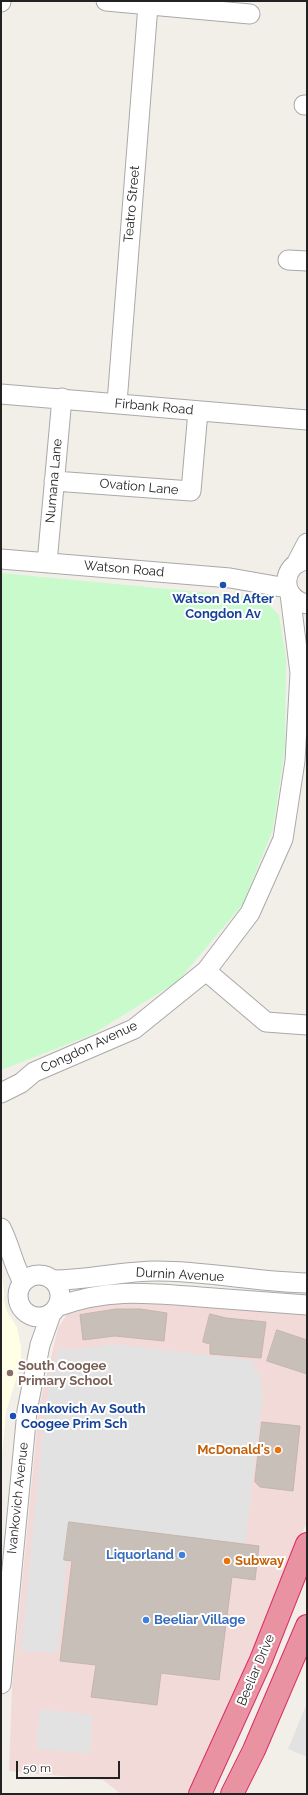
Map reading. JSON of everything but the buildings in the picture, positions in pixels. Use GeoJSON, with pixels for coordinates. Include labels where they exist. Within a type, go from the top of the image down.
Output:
{"type":"FeatureCollection","features":[{"type":"Feature","properties":{"kind":"highway","name":"Beeliar Drive"},"geometry":{"type":"LineString","coordinates":[[200,1794],[261,1660],[307,1544]]}},
{"type":"Feature","properties":{"kind":"highway"},"geometry":{"type":"LineString","coordinates":[[232,1794],[257,1743],[307,1626]]}},
{"type":"Feature","properties":{"kind":"street"},"geometry":{"type":"LineString","coordinates":[[106,1],[250,14]]}},
{"type":"Feature","properties":{"kind":"street","name":"Teatro Street"},"geometry":{"type":"LineString","coordinates":[[116,403],[148,5]]}},
{"type":"Feature","properties":{"kind":"street","name":"Firbank Road"},"geometry":{"type":"LineString","coordinates":[[1,394],[307,420]]}},
{"type":"Feature","properties":{"kind":"street","name":"Numana Lane"},"geometry":{"type":"LineString","coordinates":[[47,563],[62,398]]}},
{"type":"Feature","properties":{"kind":"street","name":"Ovation Lane"},"geometry":{"type":"LineString","coordinates":[[54,480],[191,492],[198,411]]}},
{"type":"Feature","properties":{"kind":"street","name":"Congdon Avenue"},"geometry":{"type":"LineString","coordinates":[[1,1093],[21,1083],[34,1072],[134,1029],[206,971],[250,913],[283,840],[301,761],[300,673],[288,575],[298,564],[307,543]]}},
{"type":"Feature","properties":{"kind":"street","name":"Watson Road"},"geometry":{"type":"LineString","coordinates":[[1,559],[248,581],[289,591]]}},
{"type":"Feature","properties":{"kind":"street","name":"Watson Road"},"geometry":{"type":"LineString","coordinates":[[248,581],[298,564]]}},
{"type":"Feature","properties":{"kind":"street"},"geometry":{"type":"LineString","coordinates":[[289,591],[295,600],[307,604]]}},
{"type":"Feature","properties":{"kind":"street","name":"Congdon Avenue"},"geometry":{"type":"LineString","coordinates":[[300,673],[307,646]]}},
{"type":"Feature","properties":{"kind":"street"},"geometry":{"type":"LineString","coordinates":[[206,971],[266,1022],[307,1026]]}},
{"type":"Feature","properties":{"kind":"street"},"geometry":{"type":"LineString","coordinates":[[1,1085],[21,1083]]}},
{"type":"Feature","properties":{"kind":"street"},"geometry":{"type":"LineString","coordinates":[[4,1235],[48,1277],[61,1292],[55,1310],[39,1318],[28,1314],[20,1305],[18,1293],[24,1282],[29,1277],[48,1277]]}},
{"type":"Feature","properties":{"kind":"street"},"geometry":{"type":"LineString","coordinates":[[4,1235],[19,1274],[24,1282]]}},
{"type":"Feature","properties":{"kind":"street","name":"Durnin Avenue"},"geometry":{"type":"LineString","coordinates":[[48,1277],[77,1280],[127,1272],[159,1271],[307,1283]]}},
{"type":"Feature","properties":{"kind":"street","name":"Durnin Avenue"},"geometry":{"type":"LineString","coordinates":[[55,1310],[76,1300],[114,1293],[160,1293],[307,1305]]}},
{"type":"Feature","properties":{"kind":"street","name":"Ivankovich Avenue"},"geometry":{"type":"LineString","coordinates":[[1,1684],[27,1410],[40,1345],[55,1310]]}},
{"type":"Feature","properties":{"kind":"street","name":"Ivankovich Avenue"},"geometry":{"type":"LineString","coordinates":[[28,1314],[37,1361]]}},
{"type":"Feature","properties":{"kind":"shaded area","name":"South Coogee Primary School"},"geometry":{"type":"Polygon","coordinates":[[[1,1271],[4,1301],[7,1312],[17,1327],[21,1347],[21,1363],[6,1412],[1,1466],[1,1271]]]}},
{"type":"Feature","properties":{"kind":"shaded area"},"geometry":{"type":"Polygon","coordinates":[[[163,1301],[307,1315],[307,1522],[191,1794],[121,1794],[103,1780],[9,1771],[12,1686],[39,1407],[58,1328],[69,1311],[99,1303],[163,1301]]]}},
{"type":"Feature","properties":{"kind":"shaded area"},"geometry":{"type":"Polygon","coordinates":[[[115,1344],[255,1361],[254,1372],[260,1373],[263,1393],[245,1543],[71,1526],[57,1653],[21,1651],[43,1428],[51,1370],[60,1347],[71,1350],[115,1344]]]}},
{"type":"Feature","properties":{"kind":"shaded area"},"geometry":{"type":"Polygon","coordinates":[[[307,1703],[307,1757],[288,1749],[307,1703]]]}},
{"type":"Feature","properties":{"kind":"shaded area"},"geometry":{"type":"Polygon","coordinates":[[[40,1709],[93,1715],[89,1754],[36,1748],[40,1709]]]}},
{"type":"Feature","properties":{"kind":"green space"},"geometry":{"type":"Polygon","coordinates":[[[1,573],[262,598],[279,615],[286,658],[285,747],[273,829],[243,904],[177,982],[91,1035],[1,1070],[1,573]]]}},
{"type":"Feature","properties":{"kind":"place","name":"Watson Rd After Congdon Av"},"geometry":{"type":"Point","coordinates":[223,585]}},
{"type":"Feature","properties":{"kind":"place","name":"South Coogee Primary School"},"geometry":{"type":"Point","coordinates":[10,1373]}},
{"type":"Feature","properties":{"kind":"place","name":"Ivankovich Av South Coogee Prim Sch"},"geometry":{"type":"Point","coordinates":[13,1416]}},
{"type":"Feature","properties":{"kind":"place","name":"McDonald's"},"geometry":{"type":"Point","coordinates":[278,1450]}},
{"type":"Feature","properties":{"kind":"place","name":"Liquorland"},"geometry":{"type":"Point","coordinates":[182,1555]}},
{"type":"Feature","properties":{"kind":"place","name":"Subway"},"geometry":{"type":"Point","coordinates":[227,1561]}},
{"type":"Feature","properties":{"kind":"place","name":"Beeliar Village"},"geometry":{"type":"Point","coordinates":[146,1620]}}]}
